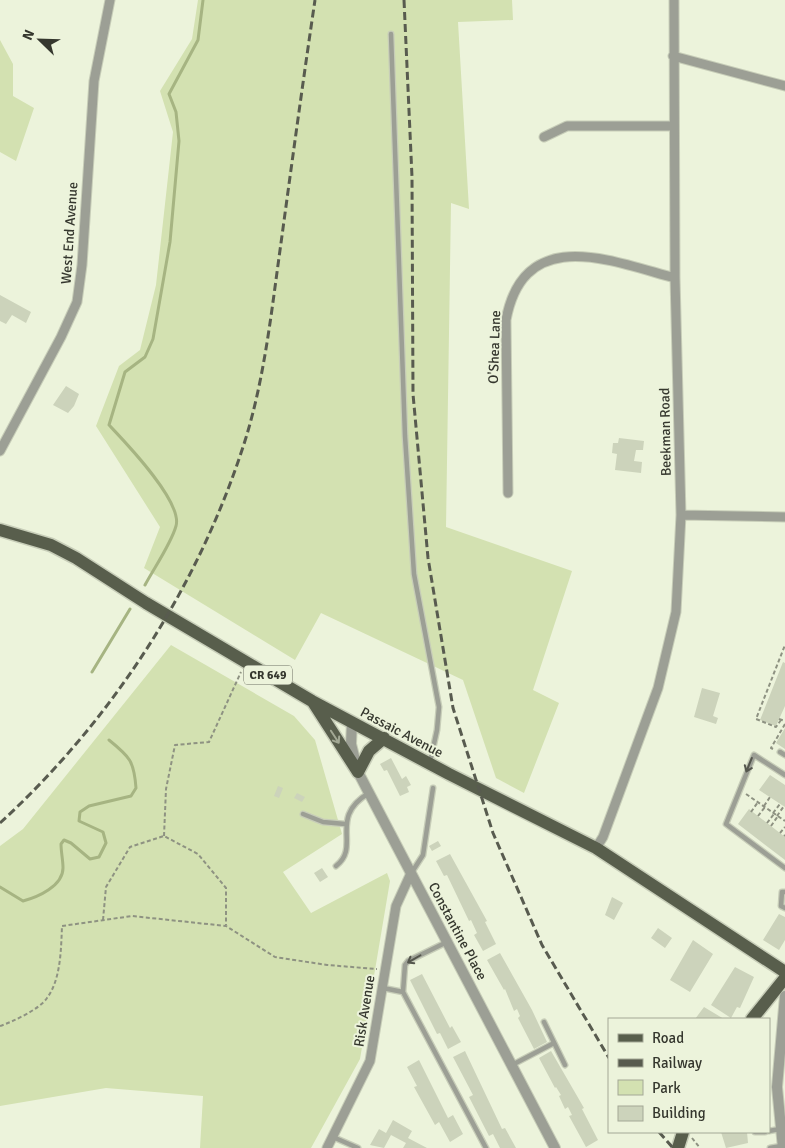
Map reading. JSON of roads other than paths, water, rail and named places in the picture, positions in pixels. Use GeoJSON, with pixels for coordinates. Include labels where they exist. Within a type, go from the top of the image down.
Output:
{"type":"FeatureCollection","features":[{"type":"Feature","properties":{"kind":"main road","name":"Passaic Avenue"},"geometry":{"type":"LineString","coordinates":[[0,530],[51,545],[76,558],[146,603],[312,701],[596,848],[785,972]]}},
{"type":"Feature","properties":{"kind":"main road"},"geometry":{"type":"LineString","coordinates":[[312,701],[358,772],[369,751],[384,738]]}},
{"type":"Feature","properties":{"kind":"main road"},"geometry":{"type":"LineString","coordinates":[[753,1018],[785,978]]}},
{"type":"Feature","properties":{"kind":"main road"},"geometry":{"type":"LineString","coordinates":[[678,1148],[683,1133]]}},
{"type":"Feature","properties":{"kind":"street","name":"West End Avenue"},"geometry":{"type":"LineString","coordinates":[[0,451],[61,337],[76,302],[81,274],[94,81],[110,0]]}},
{"type":"Feature","properties":{"kind":"street","name":"Beekman Road"},"geometry":{"type":"LineString","coordinates":[[596,848],[603,837],[642,734],[669,650],[676,612],[681,514],[675,278],[674,0]]}},
{"type":"Feature","properties":{"kind":"street"},"geometry":{"type":"LineString","coordinates":[[673,56],[785,86]]}},
{"type":"Feature","properties":{"kind":"street"},"geometry":{"type":"LineString","coordinates":[[544,137],[567,126],[674,126]]}},
{"type":"Feature","properties":{"kind":"street","name":"O'Shea Lane"},"geometry":{"type":"LineString","coordinates":[[508,492],[506,320],[510,303],[527,275],[541,264],[573,255],[592,257],[675,278]]}},
{"type":"Feature","properties":{"kind":"street"},"geometry":{"type":"LineString","coordinates":[[681,514],[785,517]]}},
{"type":"Feature","properties":{"kind":"street","name":"Constantine Place"},"geometry":{"type":"LineString","coordinates":[[352,722],[351,744],[358,772],[555,1148]]}},
{"type":"Feature","properties":{"kind":"street","name":"Risk Avenue"},"geometry":{"type":"LineString","coordinates":[[327,1148],[370,1061],[396,906],[411,873]]}},
{"type":"Feature","properties":{"kind":"street"},"geometry":{"type":"LineString","coordinates":[[783,1147],[780,1129],[781,1099],[778,1062],[785,996]]}},
{"type":"Feature","properties":{"kind":"lane"},"geometry":{"type":"LineString","coordinates":[[392,34],[405,436],[414,574],[439,707],[437,730],[429,763]]}},
{"type":"Feature","properties":{"kind":"lane"},"geometry":{"type":"LineString","coordinates":[[780,752],[785,755]]}},
{"type":"Feature","properties":{"kind":"lane"},"geometry":{"type":"LineString","coordinates":[[785,775],[754,755],[726,824],[785,868]]}},
{"type":"Feature","properties":{"kind":"lane"},"geometry":{"type":"LineString","coordinates":[[411,873],[423,855],[433,788]]}},
{"type":"Feature","properties":{"kind":"lane"},"geometry":{"type":"LineString","coordinates":[[336,866],[345,855],[347,848],[345,824],[353,805],[370,793]]}},
{"type":"Feature","properties":{"kind":"lane"},"geometry":{"type":"LineString","coordinates":[[303,814],[323,822],[345,824]]}},
{"type":"Feature","properties":{"kind":"lane"},"geometry":{"type":"LineString","coordinates":[[785,892],[782,892],[781,906],[785,908]]}},
{"type":"Feature","properties":{"kind":"lane"},"geometry":{"type":"LineString","coordinates":[[448,941],[408,962],[403,992],[486,1148]]}},
{"type":"Feature","properties":{"kind":"lane"},"geometry":{"type":"LineString","coordinates":[[383,988],[403,992]]}},
{"type":"Feature","properties":{"kind":"lane"},"geometry":{"type":"LineString","coordinates":[[544,1022],[566,1065]]}},
{"type":"Feature","properties":{"kind":"lane"},"geometry":{"type":"LineString","coordinates":[[512,1065],[554,1043]]}},
{"type":"Feature","properties":{"kind":"lane"},"geometry":{"type":"LineString","coordinates":[[770,1131],[780,1129]]}},
{"type":"Feature","properties":{"kind":"lane"},"geometry":{"type":"LineString","coordinates":[[333,1137],[358,1148]]}},
{"type":"Feature","properties":{"kind":"lane"},"geometry":{"type":"LineString","coordinates":[[770,1148],[783,1147]]}},
{"type":"Feature","properties":{"kind":"waterway"},"geometry":{"type":"LineString","coordinates":[[145,585],[170,540],[176,526],[176,516],[171,503],[152,473],[109,425],[125,372],[145,357],[153,339],[170,242],[179,141],[176,112],[169,94],[198,40],[203,0]]}},
{"type":"Feature","properties":{"kind":"waterway"},"geometry":{"type":"LineString","coordinates":[[92,672],[130,609]]}},
{"type":"Feature","properties":{"kind":"waterway"},"geometry":{"type":"LineString","coordinates":[[0,887],[23,901],[49,890],[62,874],[61,844],[64,840],[71,843],[90,859],[99,857],[106,843],[103,832],[79,821],[80,812],[89,806],[131,796],[136,788],[134,771],[130,760],[109,740]]}},
{"type":"Feature","properties":{"kind":"railway"},"geometry":{"type":"LineString","coordinates":[[0,823],[40,784],[77,743],[112,699],[144,653],[173,606],[199,556],[222,505],[249,428],[261,376],[315,0]]}},
{"type":"Feature","properties":{"kind":"railway"},"geometry":{"type":"LineString","coordinates":[[404,0],[412,177],[413,394],[428,558],[453,708],[493,833],[542,945],[608,1056]]}},
{"type":"Feature","properties":{"kind":"railway"},"geometry":{"type":"LineString","coordinates":[[660,1133],[673,1148]]}}]}
